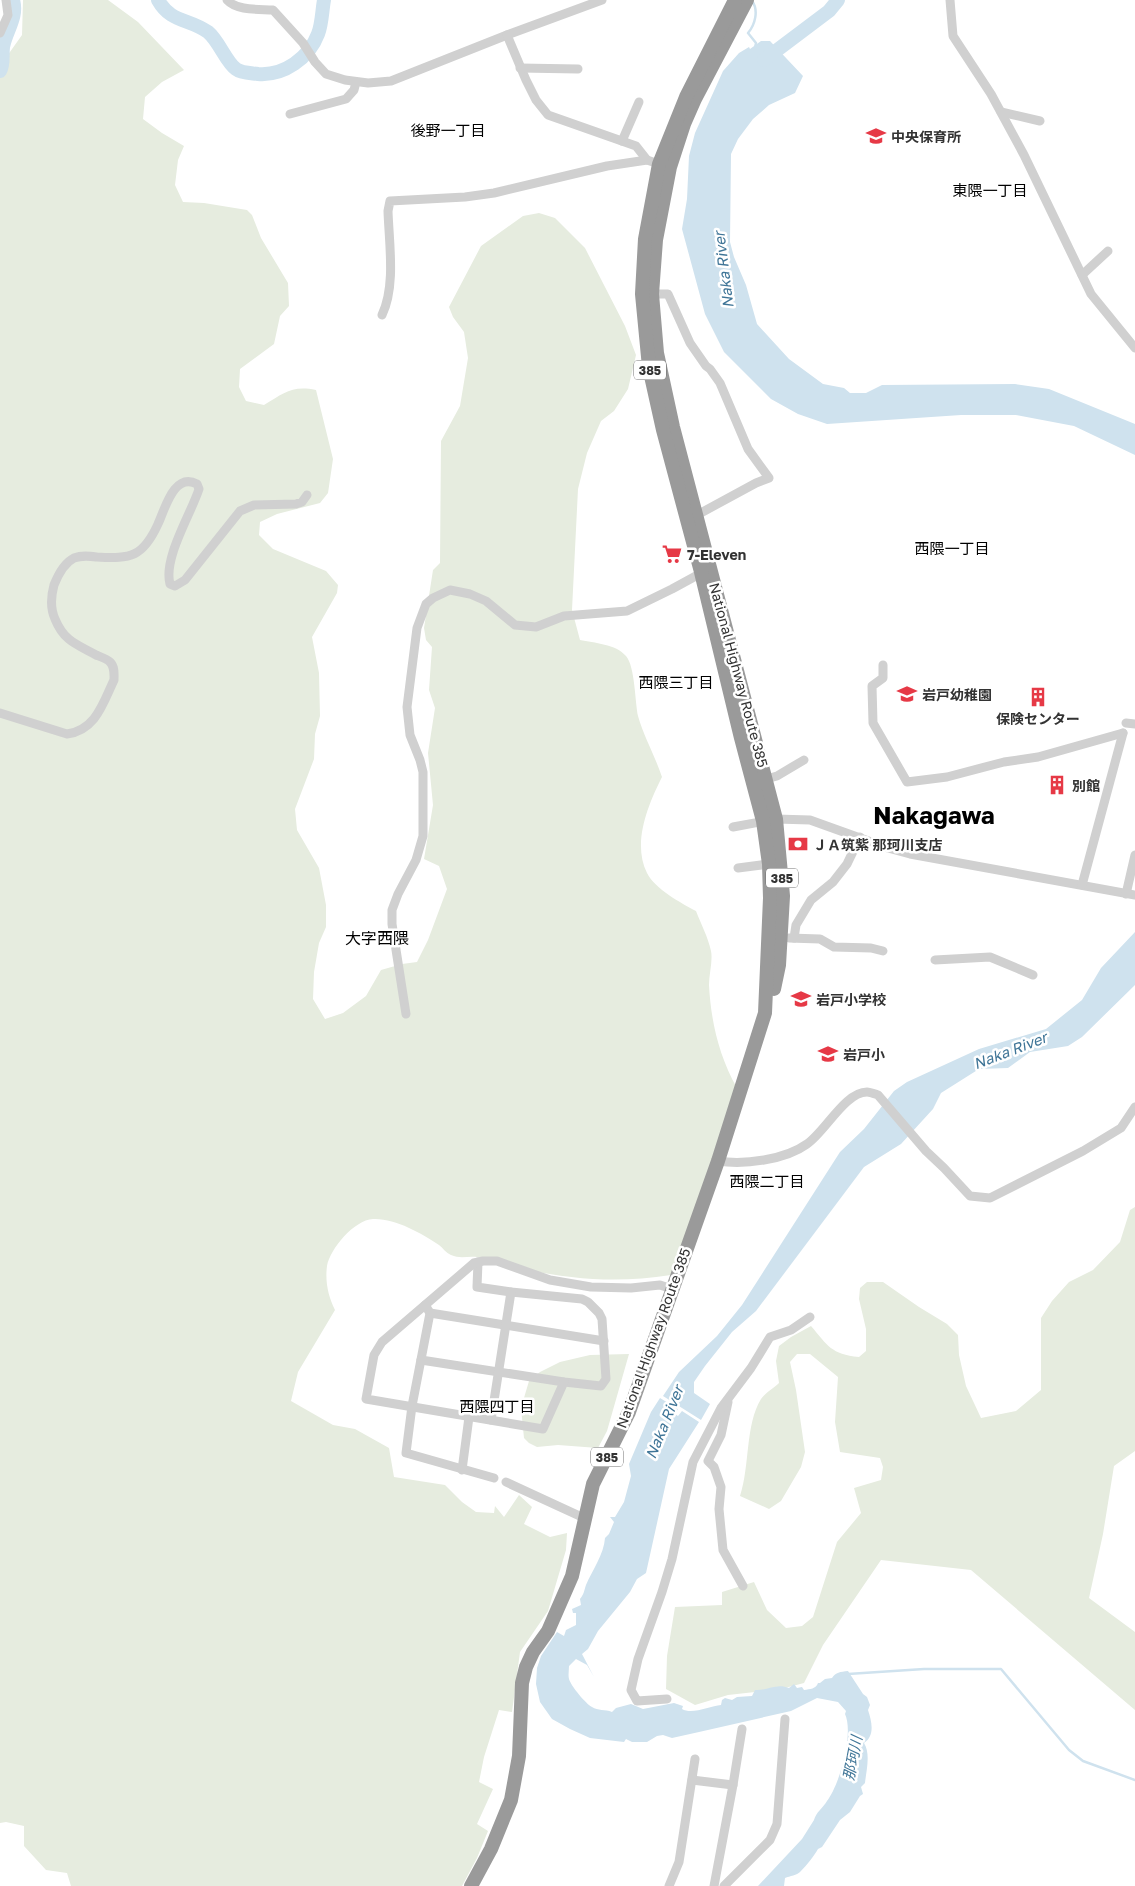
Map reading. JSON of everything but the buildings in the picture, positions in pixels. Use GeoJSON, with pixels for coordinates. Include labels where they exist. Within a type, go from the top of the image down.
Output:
{"type":"FeatureCollection","features":[{"type":"Feature","properties":{"kind":"highway","name":"National Highway Route 385"},"geometry":{"type":"LineString","coordinates":[[735,0],[686,97],[659,164],[645,239],[642,294],[649,367],[664,430],[766,779],[769,820],[769,864],[782,937]]}},
{"type":"Feature","properties":{"kind":"highway","name":"National Highway Route 385"},"geometry":{"type":"LineString","coordinates":[[471,1886],[491,1849],[511,1800],[519,1756],[522,1683],[526,1667],[548,1631],[565,1596],[572,1576],[592,1484],[629,1412],[718,1161],[765,1013],[782,937],[783,896],[769,820],[741,738],[706,571],[697,515],[673,427],[661,373],[654,328],[652,294],[659,164],[684,124],[747,0]]}},
{"type":"Feature","properties":{"kind":"street"},"geometry":{"type":"LineString","coordinates":[[0,33],[8,16],[6,0]]}},
{"type":"Feature","properties":{"kind":"street"},"geometry":{"type":"LineString","coordinates":[[227,0],[239,7],[273,10],[303,43],[315,62],[326,74],[345,80],[368,83],[391,80],[602,0]]}},
{"type":"Feature","properties":{"kind":"street"},"geometry":{"type":"LineString","coordinates":[[950,0],[953,36],[1001,112],[1039,184],[1091,294],[1135,348]]}},
{"type":"Feature","properties":{"kind":"street"},"geometry":{"type":"LineString","coordinates":[[507,35],[520,68],[536,100],[548,115],[636,146],[659,164]]}},
{"type":"Feature","properties":{"kind":"street"},"geometry":{"type":"LineString","coordinates":[[520,68],[578,69]]}},
{"type":"Feature","properties":{"kind":"street"},"geometry":{"type":"LineString","coordinates":[[290,114],[346,99],[354,90],[356,82]]}},
{"type":"Feature","properties":{"kind":"street"},"geometry":{"type":"LineString","coordinates":[[622,141],[639,102]]}},
{"type":"Feature","properties":{"kind":"street"},"geometry":{"type":"LineString","coordinates":[[1001,112],[1040,121]]}},
{"type":"Feature","properties":{"kind":"street"},"geometry":{"type":"LineString","coordinates":[[382,315],[386,307],[391,285],[388,211],[390,202],[494,193],[607,166],[659,164]]}},
{"type":"Feature","properties":{"kind":"street"},"geometry":{"type":"LineString","coordinates":[[1082,275],[1108,251]]}},
{"type":"Feature","properties":{"kind":"street"},"geometry":{"type":"LineString","coordinates":[[652,294],[668,294],[690,343],[720,383],[748,449],[769,478],[732,495],[697,515]]}},
{"type":"Feature","properties":{"kind":"street"},"geometry":{"type":"LineString","coordinates":[[0,713],[67,734],[73,733],[90,725],[114,680],[113,667],[110,662],[70,641],[64,636],[53,615],[51,603],[57,578],[65,565],[73,559],[82,556],[121,558],[140,550],[153,535],[173,491],[180,484],[192,481],[197,484],[198,489],[170,565],[170,584],[175,586],[185,580],[240,511],[254,505],[296,504],[302,502],[307,495]]}},
{"type":"Feature","properties":{"kind":"street"},"geometry":{"type":"LineString","coordinates":[[406,1014],[392,924],[392,910],[398,894],[416,860],[422,836],[423,772],[410,735],[407,722],[407,707],[417,628],[426,604],[433,598],[450,590],[470,594],[486,601],[514,625],[536,627],[564,616],[627,610],[706,571]]}},
{"type":"Feature","properties":{"kind":"street"},"geometry":{"type":"LineString","coordinates":[[883,665],[883,678],[872,686],[873,723],[907,782],[947,777],[1004,762],[1038,757],[1123,733],[1082,885]]}},
{"type":"Feature","properties":{"kind":"street"},"geometry":{"type":"LineString","coordinates":[[766,779],[777,776],[804,760]]}},
{"type":"Feature","properties":{"kind":"street"},"geometry":{"type":"LineString","coordinates":[[733,827],[769,820],[810,820],[888,848],[918,855],[1130,894],[1135,855]]}},
{"type":"Feature","properties":{"kind":"street"},"geometry":{"type":"LineString","coordinates":[[782,937],[796,925],[811,900],[833,882],[847,864],[860,837]]}},
{"type":"Feature","properties":{"kind":"street"},"geometry":{"type":"LineString","coordinates":[[738,868],[769,864]]}},
{"type":"Feature","properties":{"kind":"street"},"geometry":{"type":"LineString","coordinates":[[782,937],[820,939],[834,947],[872,948],[883,951]]}},
{"type":"Feature","properties":{"kind":"street"},"geometry":{"type":"LineString","coordinates":[[935,960],[990,957],[1033,975]]}},
{"type":"Feature","properties":{"kind":"street"},"geometry":{"type":"LineString","coordinates":[[718,1161],[747,1162],[767,1159],[795,1151],[808,1144],[824,1129],[854,1095],[867,1092],[878,1095],[915,1138],[970,1196],[990,1198],[1083,1152],[1121,1128],[1135,1108]]}},
{"type":"Feature","properties":{"kind":"street"},"geometry":{"type":"LineString","coordinates":[[564,1382],[543,1429],[366,1399],[377,1348],[466,1270],[478,1262],[497,1261],[550,1280],[591,1287],[631,1288],[660,1285],[672,1289]]}},
{"type":"Feature","properties":{"kind":"street"},"geometry":{"type":"LineString","coordinates":[[421,1360],[601,1386],[606,1379],[602,1319],[588,1302],[477,1287],[478,1262]]}},
{"type":"Feature","properties":{"kind":"street"},"geometry":{"type":"LineString","coordinates":[[491,1420],[511,1292]]}},
{"type":"Feature","properties":{"kind":"street"},"geometry":{"type":"LineString","coordinates":[[425,1305],[430,1313],[412,1406],[406,1453],[494,1478]]}},
{"type":"Feature","properties":{"kind":"street"},"geometry":{"type":"LineString","coordinates":[[430,1313],[604,1341]]}},
{"type":"Feature","properties":{"kind":"street"},"geometry":{"type":"LineString","coordinates":[[666,1699],[637,1701],[631,1690],[641,1650],[672,1559],[693,1462],[721,1408],[751,1368],[770,1337],[791,1330],[810,1317]]}},
{"type":"Feature","properties":{"kind":"street"},"geometry":{"type":"LineString","coordinates":[[729,1397],[721,1435],[708,1461],[714,1467],[721,1487],[719,1509],[723,1550],[743,1586]]}},
{"type":"Feature","properties":{"kind":"street"},"geometry":{"type":"LineString","coordinates":[[462,1470],[469,1417]]}},
{"type":"Feature","properties":{"kind":"street"},"geometry":{"type":"LineString","coordinates":[[506,1482],[584,1518]]}},
{"type":"Feature","properties":{"kind":"street"},"geometry":{"type":"LineString","coordinates":[[724,1886],[770,1840],[778,1824],[785,1719]]}},
{"type":"Feature","properties":{"kind":"street"},"geometry":{"type":"LineString","coordinates":[[714,1886],[742,1729]]}},
{"type":"Feature","properties":{"kind":"street"},"geometry":{"type":"LineString","coordinates":[[669,1886],[679,1862],[695,1758]]}},
{"type":"Feature","properties":{"kind":"street"},"geometry":{"type":"LineString","coordinates":[[692,1780],[733,1785]]}},
{"type":"Feature","properties":{"kind":"shaded area"},"geometry":{"type":"Polygon","coordinates":[[[23,0],[108,0],[138,22],[184,70],[162,82],[145,97],[143,119],[184,146],[178,160],[175,185],[183,202],[204,203],[247,210],[252,215],[261,238],[288,283],[289,306],[280,316],[274,344],[240,369],[239,387],[246,401],[264,405],[294,389],[316,390],[333,459],[328,493],[320,503],[277,514],[260,522],[259,535],[273,549],[326,571],[338,585],[337,593],[312,637],[319,673],[320,716],[315,734],[314,759],[295,809],[297,830],[319,868],[326,905],[326,927],[319,943],[314,972],[313,999],[325,1019],[343,1013],[366,996],[381,970],[417,962],[428,940],[447,889],[439,866],[424,859],[433,805],[428,753],[435,708],[429,690],[432,647],[426,640],[424,628],[433,570],[440,563],[441,441],[460,406],[468,358],[464,332],[453,317],[449,307],[481,246],[523,216],[539,213],[555,218],[585,248],[625,326],[636,355],[628,389],[614,411],[601,421],[587,453],[578,489],[572,610],[580,640],[617,649],[629,661],[633,676],[638,716],[662,777],[647,812],[641,837],[643,861],[647,873],[656,885],[696,911],[710,946],[709,985],[717,1038],[725,1064],[737,1088],[671,1275],[611,1280],[534,1271],[477,1257],[454,1256],[408,1227],[381,1219],[366,1221],[358,1224],[344,1236],[329,1259],[326,1272],[327,1283],[335,1310],[298,1372],[291,1401],[333,1425],[355,1429],[389,1448],[394,1477],[445,1485],[462,1502],[476,1512],[494,1513],[495,1506],[504,1517],[519,1495],[532,1507],[524,1524],[550,1537],[567,1533],[566,1550],[548,1611],[520,1652],[512,1712],[499,1710],[484,1757],[479,1782],[493,1789],[477,1824],[488,1831],[477,1858],[462,1886],[71,1886],[67,1873],[46,1870],[24,1846],[24,1826],[6,1822],[0,1823],[0,66],[22,35],[23,0]]]}},
{"type":"Feature","properties":{"kind":"shaded area"},"geometry":{"type":"Polygon","coordinates":[[[1135,1207],[1135,1451],[1114,1466],[1103,1534],[1089,1598],[1135,1632],[1135,1710],[971,1570],[881,1560],[823,1645],[804,1683],[781,1689],[728,1695],[695,1705],[666,1689],[667,1656],[675,1607],[722,1605],[722,1592],[754,1582],[767,1610],[786,1628],[802,1626],[813,1617],[837,1542],[861,1513],[854,1488],[881,1480],[883,1467],[880,1458],[840,1452],[835,1422],[838,1377],[810,1354],[797,1354],[790,1362],[805,1452],[801,1467],[781,1501],[769,1509],[740,1496],[752,1421],[756,1409],[761,1399],[779,1383],[776,1361],[779,1346],[811,1326],[831,1348],[842,1354],[859,1357],[866,1351],[866,1329],[859,1299],[860,1288],[867,1282],[883,1282],[947,1324],[958,1335],[959,1355],[966,1386],[981,1418],[1016,1411],[1041,1390],[1041,1318],[1052,1301],[1069,1282],[1093,1270],[1120,1242],[1130,1210],[1135,1207]]]}},
{"type":"Feature","properties":{"kind":"shaded area"},"geometry":{"type":"Polygon","coordinates":[[[629,1354],[607,1431],[598,1448],[558,1445],[537,1447],[524,1438],[521,1408],[529,1381],[540,1372],[560,1362],[590,1355],[629,1354]]]}},
{"type":"Feature","properties":{"kind":"water"},"geometry":{"type":"Polygon","coordinates":[[[761,41],[770,41],[803,76],[795,93],[769,105],[753,119],[738,139],[731,154],[730,242],[746,285],[757,324],[789,359],[823,384],[844,388],[850,393],[866,393],[882,385],[1015,384],[1049,389],[1135,424],[1135,455],[1074,426],[1016,415],[961,415],[827,424],[798,414],[771,399],[724,352],[705,314],[682,229],[687,199],[689,156],[695,133],[723,71],[739,53],[749,47],[750,49],[761,41]]]}},
{"type":"Feature","properties":{"kind":"water"},"geometry":{"type":"Polygon","coordinates":[[[1135,932],[1135,985],[1082,1037],[1068,1046],[1030,1052],[1008,1068],[979,1069],[941,1093],[933,1109],[901,1144],[864,1167],[756,1311],[732,1332],[694,1382],[694,1393],[710,1404],[701,1420],[663,1396],[679,1372],[717,1336],[742,1305],[840,1152],[864,1129],[894,1091],[907,1082],[979,1049],[1046,1029],[1082,1000],[1101,968],[1135,932]]]}},
{"type":"Feature","properties":{"kind":"water","name":"那珂川"},"geometry":{"type":"Polygon","coordinates":[[[660,1398],[678,1409],[675,1414],[678,1416],[682,1411],[699,1422],[669,1469],[646,1573],[637,1579],[630,1592],[598,1631],[588,1649],[582,1654],[594,1677],[587,1665],[576,1659],[569,1666],[569,1679],[583,1699],[597,1709],[612,1712],[616,1708],[631,1704],[643,1709],[674,1703],[683,1706],[682,1709],[686,1711],[691,1711],[721,1705],[722,1700],[725,1698],[732,1700],[737,1697],[752,1696],[755,1690],[780,1686],[789,1688],[794,1684],[797,1688],[811,1689],[825,1679],[848,1671],[867,1697],[870,1705],[868,1710],[872,1728],[870,1737],[864,1743],[868,1758],[865,1783],[861,1787],[863,1794],[850,1812],[840,1820],[822,1847],[818,1849],[803,1869],[797,1874],[785,1878],[784,1886],[758,1886],[802,1839],[837,1783],[847,1745],[848,1733],[846,1711],[838,1702],[817,1698],[791,1711],[699,1732],[672,1738],[663,1735],[657,1736],[647,1742],[632,1742],[626,1739],[624,1742],[590,1738],[570,1729],[552,1719],[540,1702],[536,1684],[537,1668],[541,1656],[557,1632],[564,1636],[566,1630],[576,1625],[576,1613],[573,1613],[572,1609],[581,1605],[580,1599],[600,1556],[605,1538],[609,1534],[614,1522],[610,1517],[615,1517],[624,1502],[631,1476],[629,1464],[651,1412],[660,1398]]]}},
{"type":"Feature","properties":{"kind":"waterway"},"geometry":{"type":"LineString","coordinates":[[0,71],[4,41],[13,18],[13,0]]}},
{"type":"Feature","properties":{"kind":"waterway"},"geometry":{"type":"LineString","coordinates":[[158,0],[168,13],[174,17],[208,32],[236,69],[258,74],[268,74],[286,69],[302,58],[314,43],[319,30],[324,0]]}},
{"type":"Feature","properties":{"kind":"waterway","name":"Naka River"},"geometry":{"type":"LineString","coordinates":[[764,60],[829,11],[838,0]]}},
{"type":"Feature","properties":{"kind":"waterway"},"geometry":{"type":"LineString","coordinates":[[752,1],[755,17],[753,26],[748,33],[756,43],[755,48]]}},
{"type":"Feature","properties":{"kind":"waterway"},"geometry":{"type":"LineString","coordinates":[[848,1674],[924,1669],[1001,1669],[1069,1750],[1083,1761],[1135,1780]]}},
{"type":"Feature","properties":{"kind":"place","name":"中央保育所"},"geometry":{"type":"Point","coordinates":[876,136]}},
{"type":"Feature","properties":{"kind":"place","name":"7-Eleven"},"geometry":{"type":"Point","coordinates":[672,554]}},
{"type":"Feature","properties":{"kind":"place","name":"岩戸幼稚園"},"geometry":{"type":"Point","coordinates":[907,694]}},
{"type":"Feature","properties":{"kind":"place","name":"保険センター"},"geometry":{"type":"Point","coordinates":[1038,697]}},
{"type":"Feature","properties":{"kind":"place","name":"別館"},"geometry":{"type":"Point","coordinates":[1057,785]}},
{"type":"Feature","properties":{"kind":"place","name":"ＪＡ筑紫 那珂川支店"},"geometry":{"type":"Point","coordinates":[798,844]}},
{"type":"Feature","properties":{"kind":"place","name":"岩戸小学校"},"geometry":{"type":"Point","coordinates":[801,999]}},
{"type":"Feature","properties":{"kind":"place","name":"岩戸小"},"geometry":{"type":"Point","coordinates":[828,1054]}},
{"type":"Feature","properties":{"kind":"district","name":"後野一丁目"},"geometry":{"type":"Point","coordinates":[448,130]}},
{"type":"Feature","properties":{"kind":"district","name":"東隈一丁目"},"geometry":{"type":"Point","coordinates":[990,190]}},
{"type":"Feature","properties":{"kind":"district","name":"西隈一丁目"},"geometry":{"type":"Point","coordinates":[952,548]}},
{"type":"Feature","properties":{"kind":"district","name":"西隈三丁目"},"geometry":{"type":"Point","coordinates":[676,682]}},
{"type":"Feature","properties":{"kind":"district","name":"Nakagawa"},"geometry":{"type":"Point","coordinates":[934,814]}},
{"type":"Feature","properties":{"kind":"district","name":"大字西隈"},"geometry":{"type":"Point","coordinates":[377,938]}},
{"type":"Feature","properties":{"kind":"district","name":"西隈二丁目"},"geometry":{"type":"Point","coordinates":[767,1181]}},
{"type":"Feature","properties":{"kind":"district","name":"西隈四丁目"},"geometry":{"type":"Point","coordinates":[497,1406]}}]}
